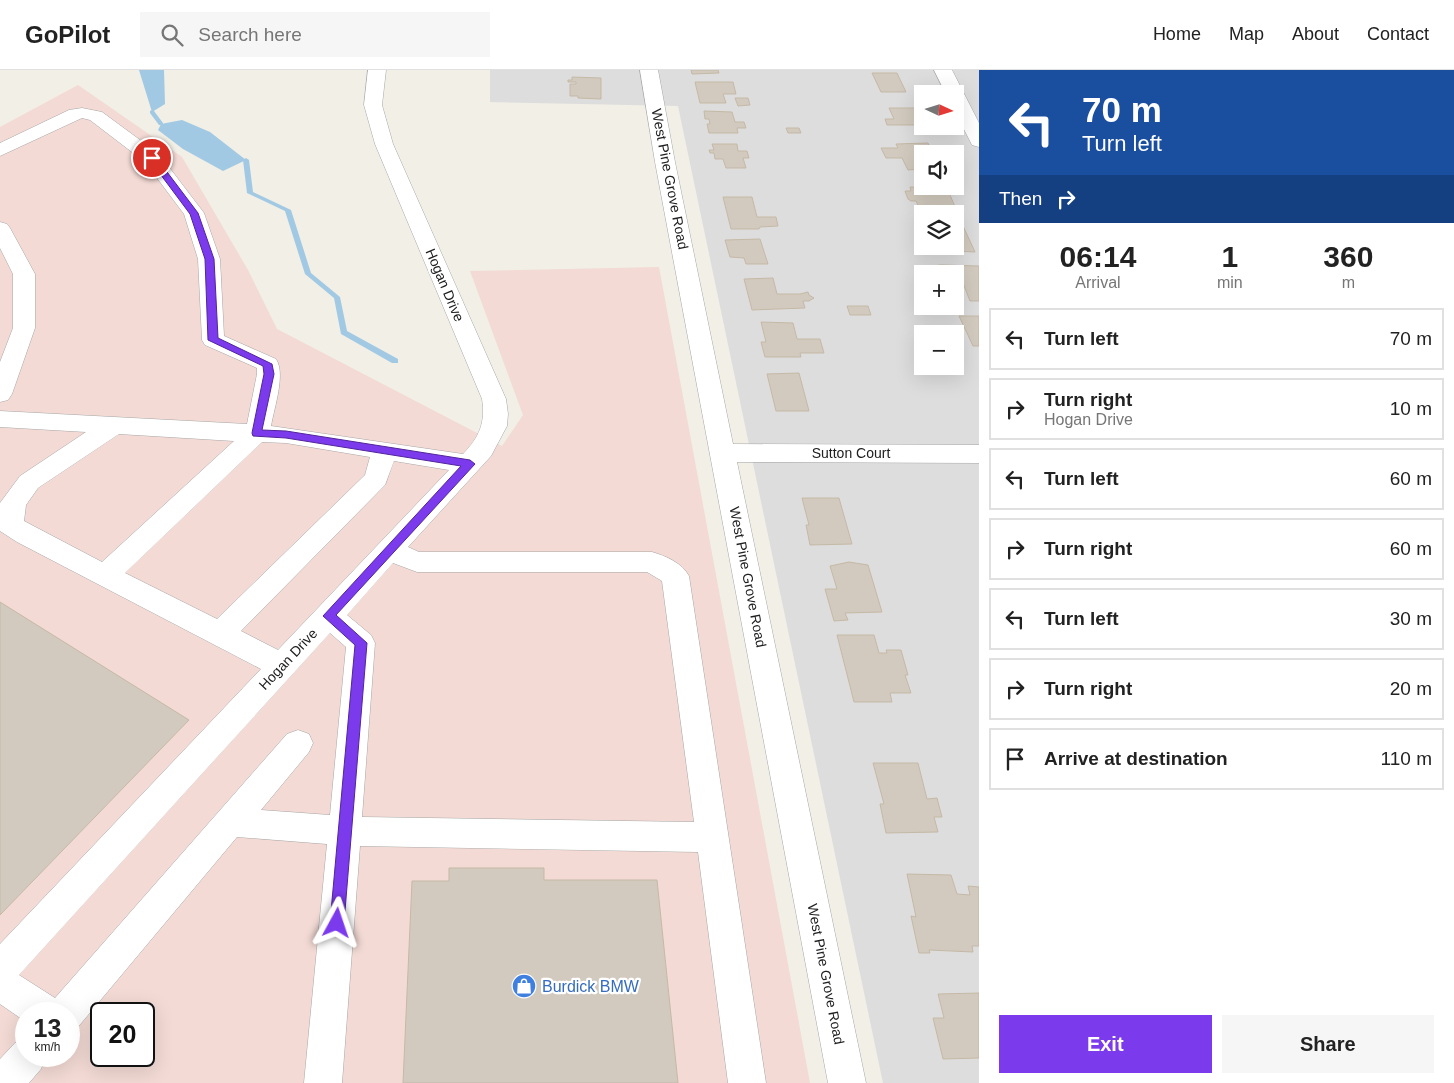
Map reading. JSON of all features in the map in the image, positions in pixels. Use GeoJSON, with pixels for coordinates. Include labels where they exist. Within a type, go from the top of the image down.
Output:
{"type":"FeatureCollection","features":[{"type":"Feature","properties":{"kind":"street","name":"Hogan Drive"},"geometry":{"type":"LineString","coordinates":[[0,970],[470,464],[482,450],[496,424],[498,414],[494,399],[384,144],[373,104],[376,70]]}},
{"type":"Feature","properties":{"kind":"street","name":"West Pine Grove Road"},"geometry":{"type":"LineString","coordinates":[[649,70],[665,162],[847,1083]]}},
{"type":"Feature","properties":{"kind":"street"},"geometry":{"type":"LineString","coordinates":[[943,70],[979,141]]}},
{"type":"Feature","properties":{"kind":"street"},"geometry":{"type":"LineString","coordinates":[[0,150],[74,114],[82,113],[96,116],[106,122],[152,158],[194,213],[209,259],[213,340],[268,364],[269,374],[257,433],[105,576]]}},
{"type":"Feature","properties":{"kind":"street"},"geometry":{"type":"LineString","coordinates":[[0,228],[24,274],[24,328],[0,394]]}},
{"type":"Feature","properties":{"kind":"street"},"geometry":{"type":"LineString","coordinates":[[0,419],[286,435],[470,464]]}},
{"type":"Feature","properties":{"kind":"street"},"geometry":{"type":"LineString","coordinates":[[116,425],[29,482],[13,502],[10,525],[105,576],[282,666]]}},
{"type":"Feature","properties":{"kind":"street"},"geometry":{"type":"LineString","coordinates":[[220,634],[376,479],[385,450]]}},
{"type":"Feature","properties":{"kind":"street","name":"Sutton Court"},"geometry":{"type":"LineString","coordinates":[[724,453],[979,454]]}},
{"type":"Feature","properties":{"kind":"street"},"geometry":{"type":"LineString","coordinates":[[389,550],[417,562],[652,562],[675,576],[747,1083]]}},
{"type":"Feature","properties":{"kind":"street"},"geometry":{"type":"LineString","coordinates":[[323,1083],[361,643],[329,616]]}},
{"type":"Feature","properties":{"kind":"street"},"geometry":{"type":"LineString","coordinates":[[75,1002],[298,743]]}},
{"type":"Feature","properties":{"kind":"street"},"geometry":{"type":"LineString","coordinates":[[230,822],[344,830],[712,837]]}},
{"type":"Feature","properties":{"kind":"street"},"geometry":{"type":"LineString","coordinates":[[0,982],[29,1002]]}},
{"type":"Feature","properties":{"kind":"street"},"geometry":{"type":"LineString","coordinates":[[4,1083],[18,1067]]}},
{"type":"Feature","properties":{"kind":"shaded area"},"geometry":{"type":"Polygon","coordinates":[[[490,70],[979,70],[979,1083],[883,1083],[678,106],[490,102],[490,70]]]}},
{"type":"Feature","properties":{"kind":"shaded area"},"geometry":{"type":"Polygon","coordinates":[[[78,85],[182,157],[248,270],[277,329],[502,446],[523,415],[470,271],[659,267],[810,1083],[0,1083],[0,127],[78,85]]]}},
{"type":"Feature","properties":{"kind":"water"},"geometry":{"type":"Polygon","coordinates":[[[139,70],[164,70],[165,104],[152,112],[139,70]]]}},
{"type":"Feature","properties":{"kind":"water"},"geometry":{"type":"Polygon","coordinates":[[[182,120],[210,132],[246,160],[223,171],[183,149],[158,130],[161,124],[182,120]]]}},
{"type":"Feature","properties":{"kind":"building"},"geometry":{"type":"Polygon","coordinates":[[[691,70],[718,70],[719,73],[692,74],[691,70]]]}},
{"type":"Feature","properties":{"kind":"building"},"geometry":{"type":"Polygon","coordinates":[[[872,73],[897,73],[906,92],[881,92],[872,73]]]}},
{"type":"Feature","properties":{"kind":"building"},"geometry":{"type":"Polygon","coordinates":[[[572,77],[601,78],[601,99],[570,96],[570,84],[576,84],[576,82],[568,82],[568,80],[572,80],[572,77]]]}},
{"type":"Feature","properties":{"kind":"building"},"geometry":{"type":"Polygon","coordinates":[[[695,82],[733,82],[736,94],[723,94],[726,103],[700,103],[695,82]]]}},
{"type":"Feature","properties":{"kind":"building"},"geometry":{"type":"Polygon","coordinates":[[[735,98],[748,98],[750,105],[738,106],[735,98]]]}},
{"type":"Feature","properties":{"kind":"building"},"geometry":{"type":"Polygon","coordinates":[[[889,108],[914,108],[914,125],[887,125],[885,119],[894,119],[889,108]]]}},
{"type":"Feature","properties":{"kind":"building"},"geometry":{"type":"Polygon","coordinates":[[[704,111],[732,112],[735,122],[744,122],[746,128],[737,128],[738,133],[709,133],[707,124],[710,124],[709,119],[705,119],[704,111]]]}},
{"type":"Feature","properties":{"kind":"building"},"geometry":{"type":"Polygon","coordinates":[[[786,128],[799,128],[801,133],[788,133],[786,128]]]}},
{"type":"Feature","properties":{"kind":"building"},"geometry":{"type":"Polygon","coordinates":[[[928,143],[929,145],[914,145],[914,170],[908,170],[902,158],[886,158],[881,148],[898,148],[896,144],[928,143]]]}},
{"type":"Feature","properties":{"kind":"building"},"geometry":{"type":"Polygon","coordinates":[[[712,144],[737,144],[738,151],[747,151],[749,158],[743,158],[746,168],[726,168],[723,159],[715,159],[714,153],[710,153],[709,150],[714,150],[712,144]]]}},
{"type":"Feature","properties":{"kind":"building"},"geometry":{"type":"Polygon","coordinates":[[[910,187],[914,187],[914,195],[950,195],[954,205],[918,205],[916,201],[908,199],[905,191],[911,191],[910,187]]]}},
{"type":"Feature","properties":{"kind":"building"},"geometry":{"type":"Polygon","coordinates":[[[723,197],[752,197],[757,217],[776,217],[778,226],[760,227],[759,229],[731,229],[723,197]]]}},
{"type":"Feature","properties":{"kind":"building"},"geometry":{"type":"Polygon","coordinates":[[[964,228],[975,252],[964,251],[964,228]]]}},
{"type":"Feature","properties":{"kind":"building"},"geometry":{"type":"Polygon","coordinates":[[[760,239],[768,264],[746,264],[744,258],[730,257],[725,240],[760,239]]]}},
{"type":"Feature","properties":{"kind":"building"},"geometry":{"type":"Polygon","coordinates":[[[964,266],[979,266],[979,301],[970,301],[964,286],[964,266]]]}},
{"type":"Feature","properties":{"kind":"building"},"geometry":{"type":"Polygon","coordinates":[[[773,278],[777,294],[808,292],[814,298],[809,301],[803,301],[805,308],[752,310],[744,279],[773,278]]]}},
{"type":"Feature","properties":{"kind":"building"},"geometry":{"type":"Polygon","coordinates":[[[847,306],[868,306],[871,315],[850,315],[847,306]]]}},
{"type":"Feature","properties":{"kind":"building"},"geometry":{"type":"Polygon","coordinates":[[[959,316],[979,316],[979,346],[973,346],[959,316]]]}},
{"type":"Feature","properties":{"kind":"building"},"geometry":{"type":"Polygon","coordinates":[[[761,322],[793,323],[797,339],[820,339],[824,353],[800,353],[801,357],[765,357],[761,342],[766,342],[761,322]]]}},
{"type":"Feature","properties":{"kind":"building"},"geometry":{"type":"Polygon","coordinates":[[[799,373],[809,411],[776,411],[767,374],[799,373]]]}},
{"type":"Feature","properties":{"kind":"building"},"geometry":{"type":"Polygon","coordinates":[[[802,498],[839,498],[852,544],[810,545],[806,525],[809,525],[802,498]]]}},
{"type":"Feature","properties":{"kind":"building"},"geometry":{"type":"Polygon","coordinates":[[[849,562],[868,565],[882,612],[845,613],[848,620],[834,621],[825,589],[837,589],[830,566],[849,562]]]}},
{"type":"Feature","properties":{"kind":"building"},"geometry":{"type":"Polygon","coordinates":[[[0,602],[189,720],[0,915],[0,602]]]}},
{"type":"Feature","properties":{"kind":"building"},"geometry":{"type":"Polygon","coordinates":[[[837,635],[874,635],[879,653],[887,653],[886,650],[901,650],[908,675],[905,675],[911,693],[890,693],[892,702],[854,702],[837,635]]]}},
{"type":"Feature","properties":{"kind":"building"},"geometry":{"type":"Polygon","coordinates":[[[873,763],[918,763],[927,799],[937,798],[942,817],[934,817],[938,832],[886,833],[880,804],[884,804],[873,763]]]}},
{"type":"Feature","properties":{"kind":"building"},"geometry":{"type":"Polygon","coordinates":[[[449,868],[544,868],[544,880],[657,880],[678,1083],[403,1083],[412,881],[449,881],[449,868]]]}},
{"type":"Feature","properties":{"kind":"building"},"geometry":{"type":"Polygon","coordinates":[[[907,874],[951,875],[957,894],[970,895],[968,886],[979,887],[979,946],[972,946],[973,952],[929,950],[930,953],[919,953],[911,916],[916,917],[907,874]]]}},
{"type":"Feature","properties":{"kind":"building"},"geometry":{"type":"Polygon","coordinates":[[[979,993],[979,1058],[943,1059],[933,1018],[944,1018],[938,994],[979,993]]]}},
{"type":"Feature","properties":{"kind":"waterway"},"geometry":{"type":"LineString","coordinates":[[152,112],[161,124]]}},
{"type":"Feature","properties":{"kind":"waterway"},"geometry":{"type":"LineString","coordinates":[[246,160],[250,193],[288,210],[308,274],[337,297],[344,332],[395,361]]}},
{"type":"Feature","properties":{"kind":"place","name":"Burdick BMW"},"geometry":{"type":"Point","coordinates":[524,986]}},
{"type":"Feature","properties":{"kind":"route"},"geometry":{"type":"LineString","coordinates":[[152,158],[194,213],[209,259],[213,340],[268,364],[269,374],[257,433],[286,435],[470,464],[329,616],[361,643],[337,923]]}}]}
